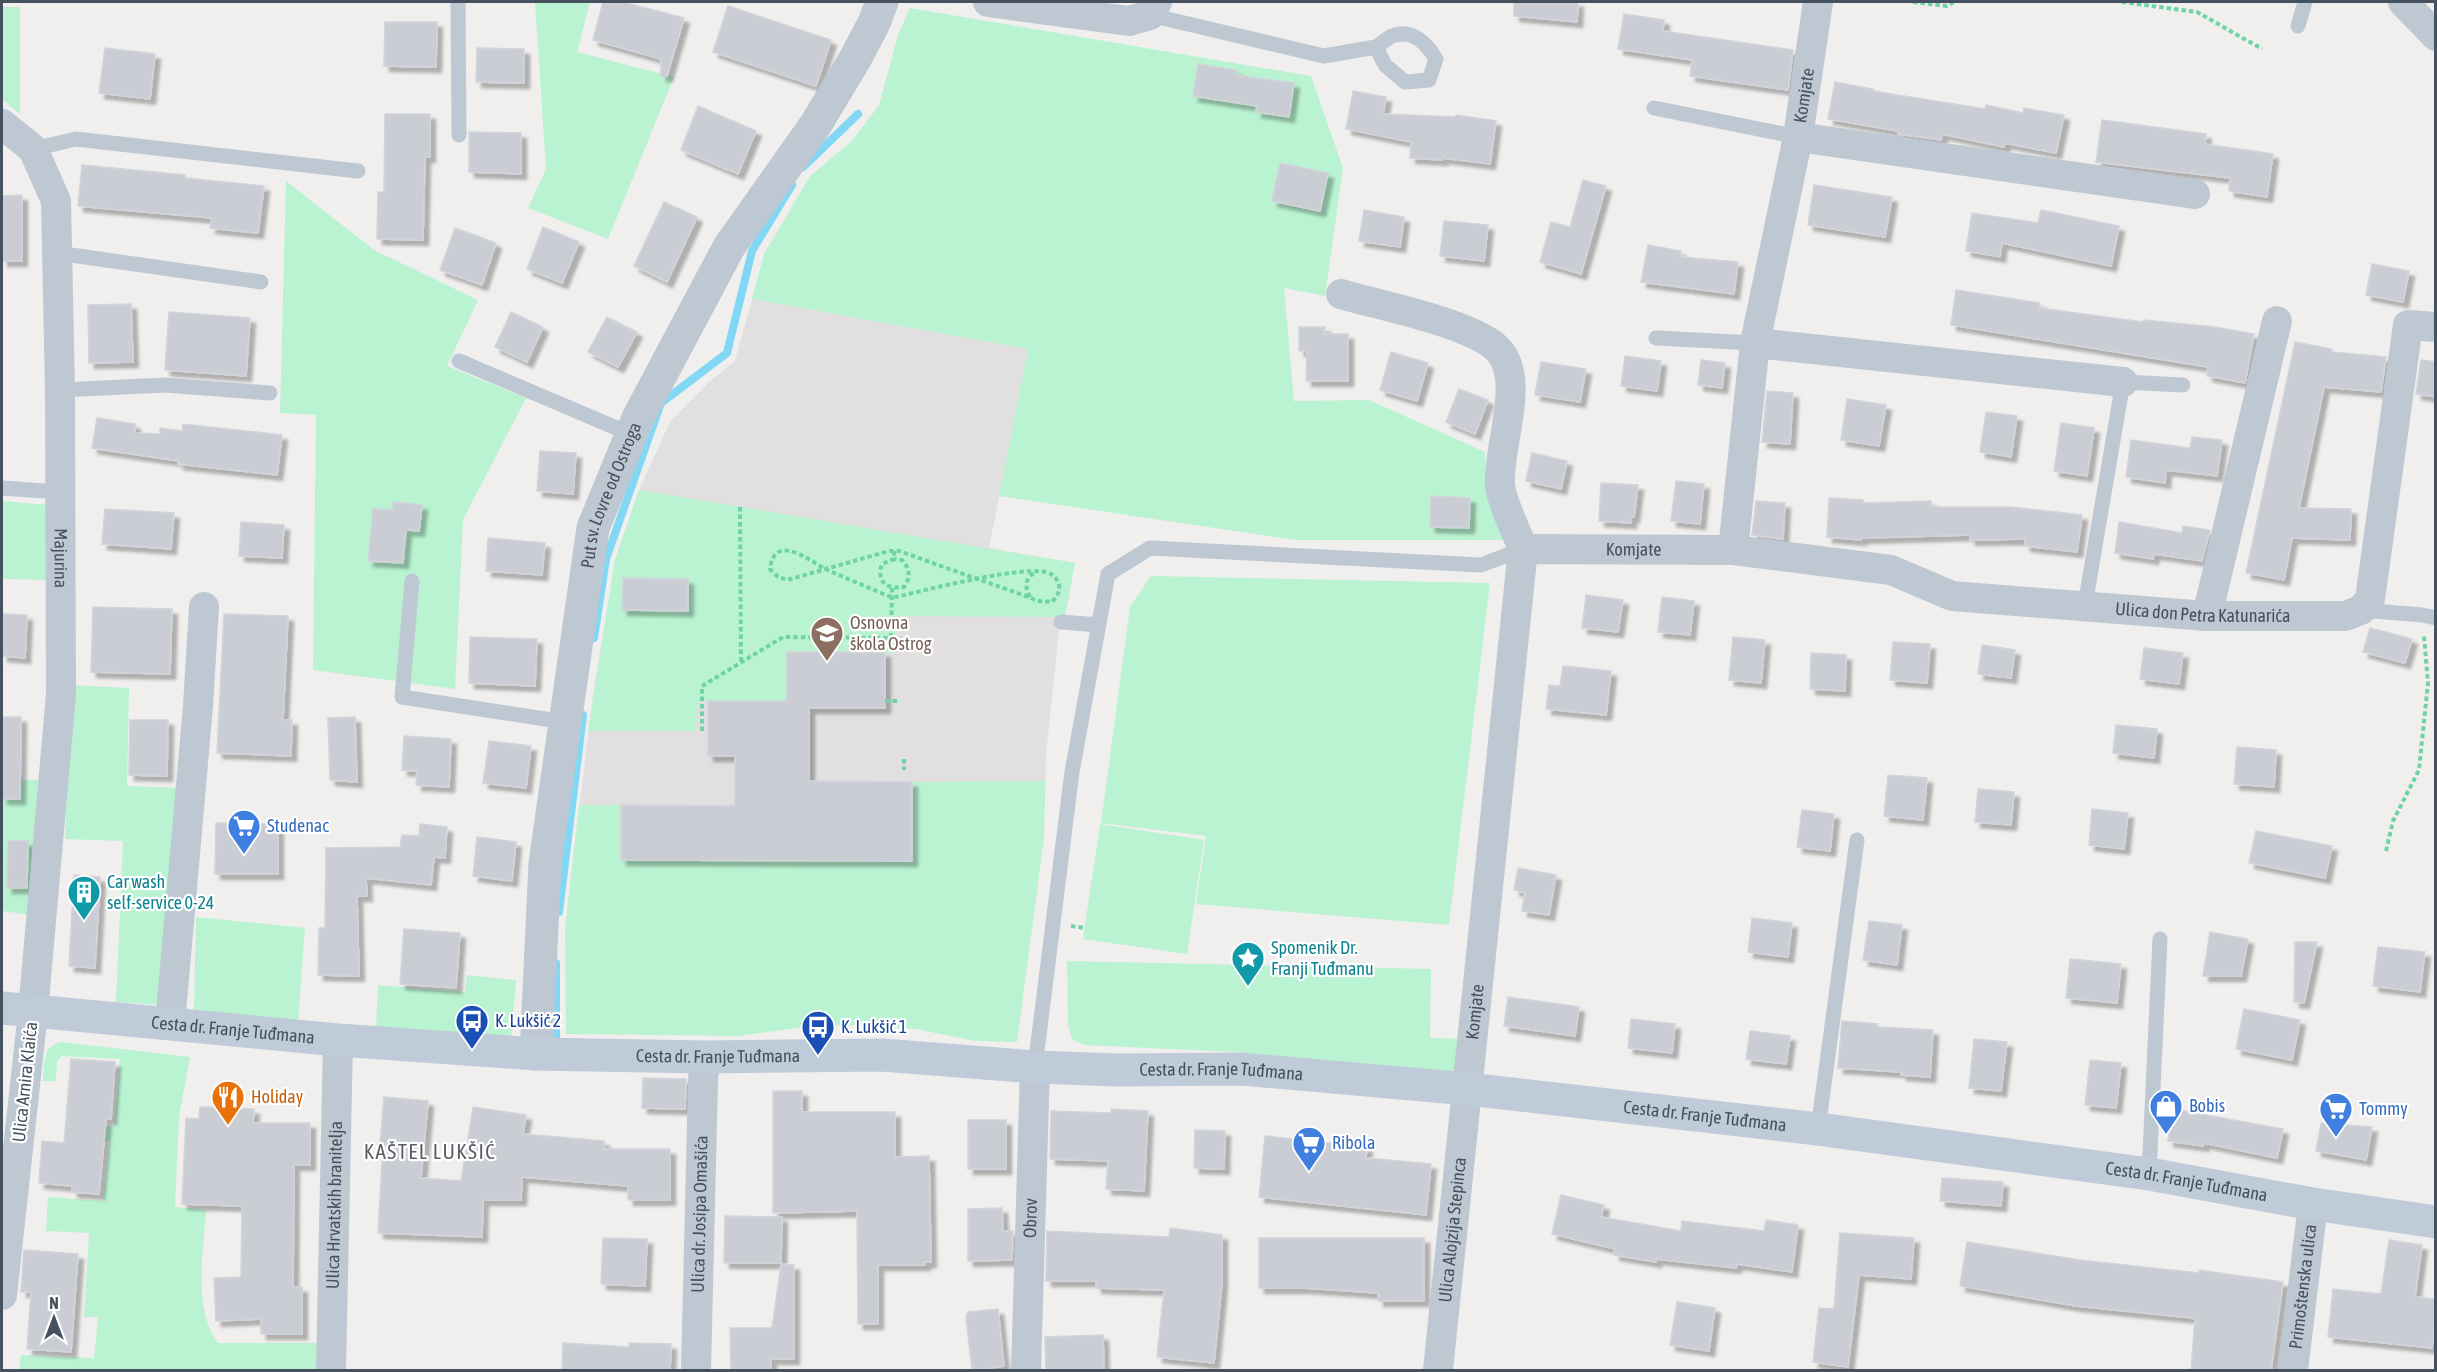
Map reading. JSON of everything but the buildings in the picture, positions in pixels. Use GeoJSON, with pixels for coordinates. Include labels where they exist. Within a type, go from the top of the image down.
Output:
{"type":"FeatureCollection","features":[{"type":"Feature","properties":{"kind":"main road","name":"Cesta dr. Franje Tuđmana"},"geometry":{"type":"LineString","coordinates":[[17,1010],[338,1040],[536,1054],[705,1058],[882,1055],[1035,1067],[1117,1070],[1241,1069],[1468,1089],[1818,1129],[2149,1174],[2313,1204],[2436,1222]]}},
{"type":"Feature","properties":{"kind":"street","name":"Put sv. Lovre od Ostroga"},"geometry":{"type":"LineString","coordinates":[[536,1054],[545,862],[593,528],[639,416],[729,247],[816,124],[855,59],[882,2]]}},
{"type":"Feature","properties":{"kind":"street"},"geometry":{"type":"LineString","coordinates":[[988,2],[1129,21],[1154,8]]}},
{"type":"Feature","properties":{"kind":"street","name":"Komjate"},"geometry":{"type":"LineString","coordinates":[[1468,1089],[1523,549],[1733,550],[1755,343],[1798,137],[1818,2]]}},
{"type":"Feature","properties":{"kind":"street"},"geometry":{"type":"LineString","coordinates":[[2403,2],[2436,36]]}},
{"type":"Feature","properties":{"kind":"street","name":"Majurina"},"geometry":{"type":"LineString","coordinates":[[2,124],[33,149],[56,201],[60,390],[61,695],[17,1010]]}},
{"type":"Feature","properties":{"kind":"street"},"geometry":{"type":"LineString","coordinates":[[1798,137],[2195,194]]}},
{"type":"Feature","properties":{"kind":"street"},"geometry":{"type":"LineString","coordinates":[[1341,294],[1459,327],[1493,345],[1508,364],[1510,386],[1500,486],[1523,549]]}},
{"type":"Feature","properties":{"kind":"street"},"geometry":{"type":"LineString","coordinates":[[2207,616],[2277,321]]}},
{"type":"Feature","properties":{"kind":"street"},"geometry":{"type":"LineString","coordinates":[[2361,610],[2370,599],[2408,325],[2436,327]]}},
{"type":"Feature","properties":{"kind":"street"},"geometry":{"type":"LineString","coordinates":[[1755,343],[2123,382]]}},
{"type":"Feature","properties":{"kind":"street","name":"Ulica don Petra Katunarića"},"geometry":{"type":"LineString","coordinates":[[1733,550],[1891,570],[1952,596],[2207,616],[2345,616],[2361,610]]}},
{"type":"Feature","properties":{"kind":"street"},"geometry":{"type":"LineString","coordinates":[[170,1024],[198,706],[204,607]]}},
{"type":"Feature","properties":{"kind":"street","name":"Ulica Arnira Klaića"},"geometry":{"type":"LineString","coordinates":[[2,1295],[17,1010]]}},
{"type":"Feature","properties":{"kind":"street","name":"Ulica Hrvatskih branitelja"},"geometry":{"type":"LineString","coordinates":[[331,1371],[338,1040]]}},
{"type":"Feature","properties":{"kind":"street","name":"Ulica dr. Josipa Omašića"},"geometry":{"type":"LineString","coordinates":[[696,1371],[705,1058]]}},
{"type":"Feature","properties":{"kind":"street","name":"Obrov"},"geometry":{"type":"LineString","coordinates":[[1026,1371],[1035,1067]]}},
{"type":"Feature","properties":{"kind":"street","name":"Ulica Alojzija Stepinca"},"geometry":{"type":"LineString","coordinates":[[1438,1371],[1468,1089]]}},
{"type":"Feature","properties":{"kind":"street","name":"Primoštenska ulica"},"geometry":{"type":"LineString","coordinates":[[2293,1371],[2313,1204]]}},
{"type":"Feature","properties":{"kind":"lane"},"geometry":{"type":"LineString","coordinates":[[458,2],[459,135]]}},
{"type":"Feature","properties":{"kind":"lane"},"geometry":{"type":"LineString","coordinates":[[2298,26],[2305,2]]}},
{"type":"Feature","properties":{"kind":"lane"},"geometry":{"type":"LineString","coordinates":[[1154,8],[1324,56],[1376,47]]}},
{"type":"Feature","properties":{"kind":"lane"},"geometry":{"type":"LineString","coordinates":[[1654,108],[1798,137]]}},
{"type":"Feature","properties":{"kind":"lane"},"geometry":{"type":"LineString","coordinates":[[33,149],[76,139],[358,171]]}},
{"type":"Feature","properties":{"kind":"lane"},"geometry":{"type":"LineString","coordinates":[[57,253],[261,282]]}},
{"type":"Feature","properties":{"kind":"lane"},"geometry":{"type":"LineString","coordinates":[[1656,338],[1755,343]]}},
{"type":"Feature","properties":{"kind":"lane"},"geometry":{"type":"LineString","coordinates":[[459,361],[633,435]]}},
{"type":"Feature","properties":{"kind":"lane"},"geometry":{"type":"LineString","coordinates":[[2085,605],[2123,382],[2183,386]]}},
{"type":"Feature","properties":{"kind":"lane"},"geometry":{"type":"LineString","coordinates":[[60,390],[165,386],[270,393]]}},
{"type":"Feature","properties":{"kind":"lane"},"geometry":{"type":"LineString","coordinates":[[2,488],[59,492]]}},
{"type":"Feature","properties":{"kind":"lane"},"geometry":{"type":"LineString","coordinates":[[1035,1067],[1072,772],[1108,574],[1149,548],[1481,565],[1523,549]]}},
{"type":"Feature","properties":{"kind":"lane"},"geometry":{"type":"LineString","coordinates":[[412,581],[402,697],[565,722]]}},
{"type":"Feature","properties":{"kind":"lane"},"geometry":{"type":"LineString","coordinates":[[2361,610],[2429,616]]}},
{"type":"Feature","properties":{"kind":"lane"},"geometry":{"type":"LineString","coordinates":[[1060,622],[1099,625]]}},
{"type":"Feature","properties":{"kind":"lane"},"geometry":{"type":"LineString","coordinates":[[1818,1129],[1857,840]]}},
{"type":"Feature","properties":{"kind":"lane"},"geometry":{"type":"LineString","coordinates":[[2149,1174],[2160,939]]}},
{"type":"Feature","properties":{"kind":"path"},"geometry":{"type":"LineString","coordinates":[[1913,2],[1947,6],[1954,2]]}},
{"type":"Feature","properties":{"kind":"path"},"geometry":{"type":"LineString","coordinates":[[2122,2],[2197,12],[2262,49]]}},
{"type":"Feature","properties":{"kind":"path"},"geometry":{"type":"LineString","coordinates":[[740,507],[741,663]]}},
{"type":"Feature","properties":{"kind":"path"},"geometry":{"type":"LineString","coordinates":[[894,551],[825,569],[787,580],[778,577],[770,569],[771,558],[777,552],[787,550],[825,569],[892,596],[978,579],[1037,571],[1052,574],[1057,580],[1058,595],[1052,602],[1037,602],[978,579],[894,551]]}},
{"type":"Feature","properties":{"kind":"path"},"geometry":{"type":"LineString","coordinates":[[894,551],[894,558]]}},
{"type":"Feature","properties":{"kind":"path"},"geometry":{"type":"LineString","coordinates":[[894,558],[902,560],[907,566],[908,581],[904,587],[887,587],[882,581],[879,572],[882,564],[894,558]]}},
{"type":"Feature","properties":{"kind":"path"},"geometry":{"type":"LineString","coordinates":[[1030,598],[1026,582],[1028,577],[1037,571]]}},
{"type":"Feature","properties":{"kind":"path"},"geometry":{"type":"LineString","coordinates":[[891,638],[892,588]]}},
{"type":"Feature","properties":{"kind":"path"},"geometry":{"type":"LineString","coordinates":[[2386,850],[2393,821],[2419,770],[2428,683],[2429,616]]}},
{"type":"Feature","properties":{"kind":"path"},"geometry":{"type":"LineString","coordinates":[[702,731],[702,687],[783,637],[902,638]]}},
{"type":"Feature","properties":{"kind":"path"},"geometry":{"type":"LineString","coordinates":[[885,701],[898,701]]}},
{"type":"Feature","properties":{"kind":"path"},"geometry":{"type":"LineString","coordinates":[[904,759],[904,770]]}},
{"type":"Feature","properties":{"kind":"shaded area","name":"Osnovna škola Ostrog"},"geometry":{"type":"Polygon","coordinates":[[[752,299],[1028,349],[989,548],[1075,563],[1060,622],[1046,754],[1044,838],[565,930],[592,701],[615,560],[639,490],[670,422],[708,383],[735,361],[752,299]]]}},
{"type":"Feature","properties":{"kind":"green space"},"geometry":{"type":"Polygon","coordinates":[[[535,2],[590,2],[577,52],[674,77],[608,239],[528,208],[546,169],[535,2]]]}},
{"type":"Feature","properties":{"kind":"green space"},"geometry":{"type":"Polygon","coordinates":[[[2,7],[20,7],[20,114],[2,99],[2,7]]]}},
{"type":"Feature","properties":{"kind":"green space"},"geometry":{"type":"Polygon","coordinates":[[[910,8],[1311,76],[1343,168],[1325,296],[1284,288],[1294,401],[1369,400],[1485,452],[1486,486],[1503,540],[1296,540],[999,496],[1028,349],[752,299],[764,254],[810,176],[852,141],[879,105],[898,35],[910,8]]]}},
{"type":"Feature","properties":{"kind":"green space"},"geometry":{"type":"Polygon","coordinates":[[[286,181],[374,250],[478,300],[447,366],[526,398],[463,520],[455,689],[313,670],[316,415],[280,413],[286,181]]]}},
{"type":"Feature","properties":{"kind":"green space"},"geometry":{"type":"Polygon","coordinates":[[[639,490],[1075,563],[1065,617],[896,616],[896,653],[787,652],[787,701],[697,701],[696,731],[588,731],[615,560],[639,490]]]}},
{"type":"Feature","properties":{"kind":"green space"},"geometry":{"type":"Polygon","coordinates":[[[2,501],[49,505],[50,580],[2,579],[2,501]]]}},
{"type":"Feature","properties":{"kind":"green space"},"geometry":{"type":"Polygon","coordinates":[[[1151,576],[1490,583],[1449,925],[1196,904],[1206,836],[1101,823],[1130,607],[1151,576]]]}},
{"type":"Feature","properties":{"kind":"green space"},"geometry":{"type":"Polygon","coordinates":[[[71,685],[129,688],[127,786],[181,788],[162,1005],[116,1002],[123,841],[65,839],[71,685]]]}},
{"type":"Feature","properties":{"kind":"green space"},"geometry":{"type":"Polygon","coordinates":[[[2,779],[43,780],[31,915],[2,911],[2,779]]]}},
{"type":"Feature","properties":{"kind":"green space"},"geometry":{"type":"Polygon","coordinates":[[[1045,781],[1044,838],[1017,1042],[975,1041],[916,1029],[870,1025],[812,1026],[739,1036],[566,1034],[565,930],[579,805],[621,805],[621,860],[911,861],[912,782],[1045,781]]]}},
{"type":"Feature","properties":{"kind":"green space"},"geometry":{"type":"Polygon","coordinates":[[[1100,824],[1204,840],[1187,954],[1083,939],[1100,824]]]}},
{"type":"Feature","properties":{"kind":"green space"},"geometry":{"type":"Polygon","coordinates":[[[196,917],[305,928],[298,1021],[194,1010],[196,917]]]}},
{"type":"Feature","properties":{"kind":"green space"},"geometry":{"type":"Polygon","coordinates":[[[1067,961],[1431,969],[1430,1038],[1466,1039],[1457,1074],[1236,1052],[1084,1045],[1072,1039],[1068,1025],[1067,961]]]}},
{"type":"Feature","properties":{"kind":"green space"},"geometry":{"type":"Polygon","coordinates":[[[467,975],[516,980],[511,1041],[376,1028],[378,985],[465,992],[467,975]]]}},
{"type":"Feature","properties":{"kind":"green space"},"geometry":{"type":"Polygon","coordinates":[[[62,1042],[190,1057],[179,1116],[175,1207],[206,1210],[202,1296],[210,1329],[218,1343],[320,1343],[319,1370],[19,1370],[21,1355],[94,1358],[98,1317],[84,1317],[89,1233],[46,1231],[48,1197],[103,1201],[109,1141],[67,1137],[69,1124],[114,1127],[120,1059],[62,1056],[57,1061],[56,1081],[43,1081],[47,1051],[55,1044],[62,1042]]]}},
{"type":"Feature","properties":{"kind":"waterway"},"geometry":{"type":"LineString","coordinates":[[803,167],[858,114]]}},
{"type":"Feature","properties":{"kind":"waterway"},"geometry":{"type":"LineString","coordinates":[[594,638],[606,559],[661,403],[727,353],[752,251],[792,185]]}},
{"type":"Feature","properties":{"kind":"waterway"},"geometry":{"type":"LineString","coordinates":[[559,912],[583,715]]}},
{"type":"Feature","properties":{"kind":"waterway"},"geometry":{"type":"LineString","coordinates":[[556,963],[556,1044]]}},
{"type":"Feature","properties":{"kind":"place","name":"Osnovna škola Ostrog"},"geometry":{"type":"Point","coordinates":[827,662]}},
{"type":"Feature","properties":{"kind":"place","name":"Studenac"},"geometry":{"type":"Point","coordinates":[244,855]}},
{"type":"Feature","properties":{"kind":"place","name":"Car wash self-service 0-24"},"geometry":{"type":"Point","coordinates":[84,921]}},
{"type":"Feature","properties":{"kind":"place","name":"Spomenik Dr. Franji Tuđmanu"},"geometry":{"type":"Point","coordinates":[1248,987]}},
{"type":"Feature","properties":{"kind":"place","name":"K. Lukšić 2"},"geometry":{"type":"Point","coordinates":[472,1050]}},
{"type":"Feature","properties":{"kind":"place","name":"K. Lukšić 1"},"geometry":{"type":"Point","coordinates":[818,1056]}},
{"type":"Feature","properties":{"kind":"place","name":"Holiday"},"geometry":{"type":"Point","coordinates":[228,1126]}},
{"type":"Feature","properties":{"kind":"place","name":"Bobis"},"geometry":{"type":"Point","coordinates":[2166,1135]}},
{"type":"Feature","properties":{"kind":"place","name":"Tommy"},"geometry":{"type":"Point","coordinates":[2336,1138]}},
{"type":"Feature","properties":{"kind":"place","name":"Ribola"},"geometry":{"type":"Point","coordinates":[1309,1172]}},
{"type":"Feature","properties":{"kind":"district","name":"KAŠTEL LUKŠIĆ"},"geometry":{"type":"Point","coordinates":[430,1152]}}]}
